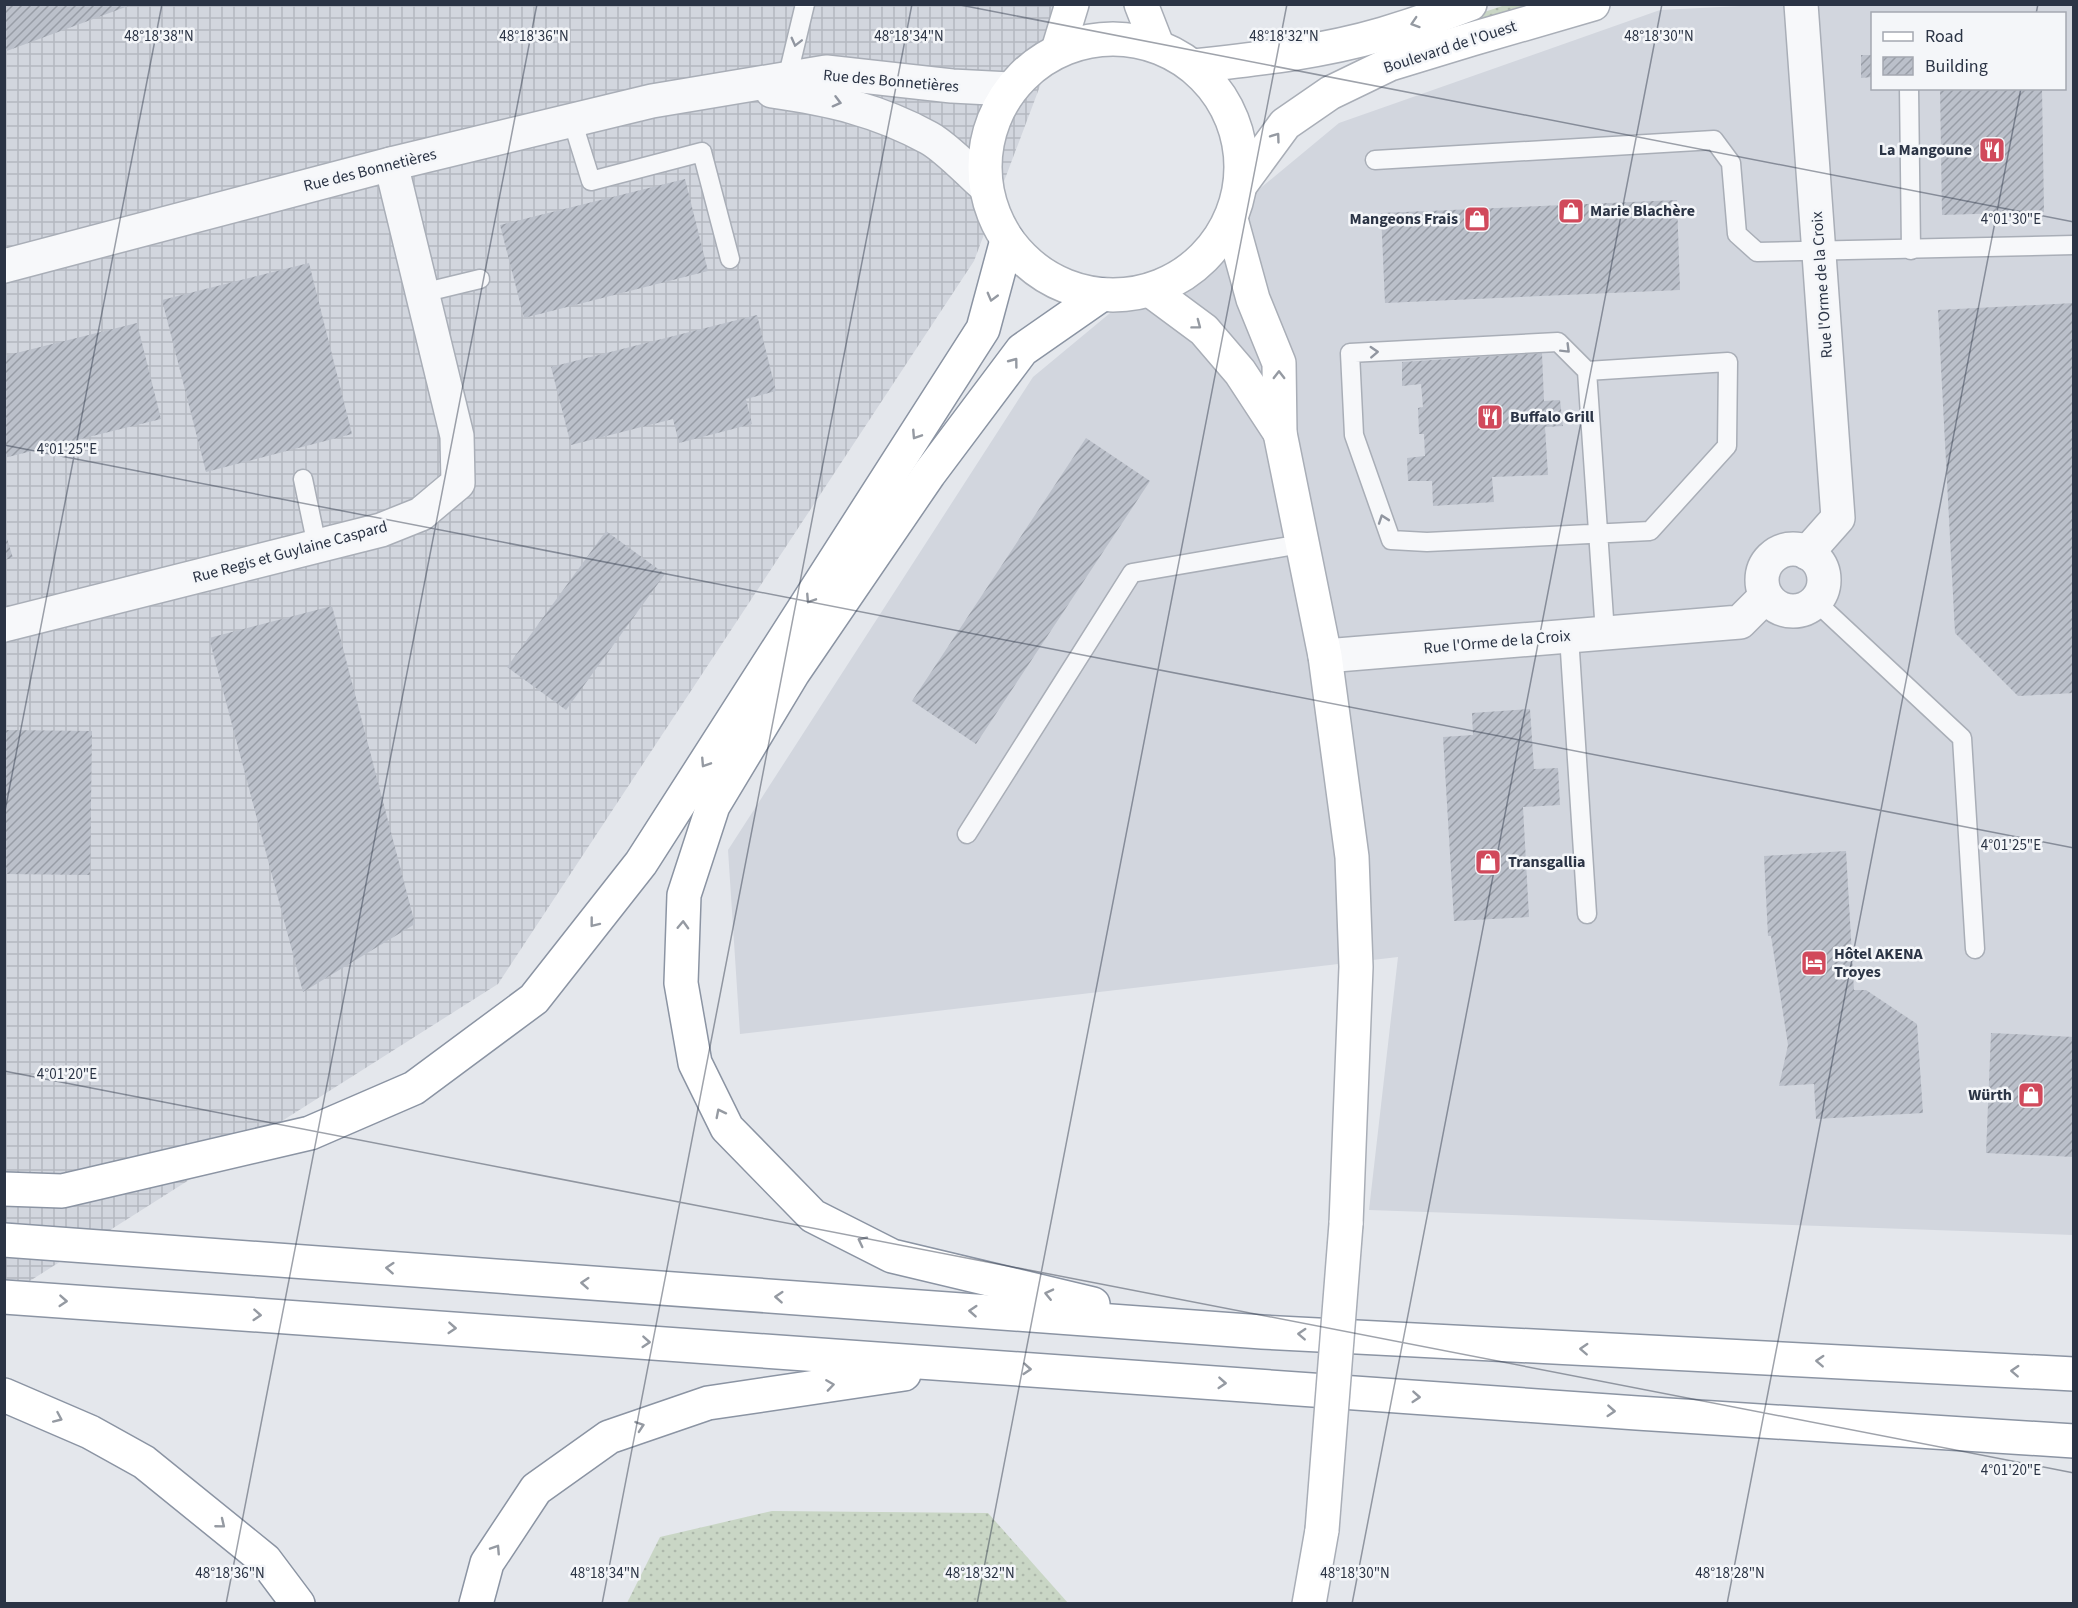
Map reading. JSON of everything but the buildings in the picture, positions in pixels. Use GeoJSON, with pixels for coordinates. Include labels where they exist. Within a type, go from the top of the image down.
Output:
{"type":"FeatureCollection","features":[{"type":"Feature","properties":{"kind":"main road"},"geometry":{"type":"LineString","coordinates":[[1058,50],[1072,4]]}},
{"type":"Feature","properties":{"kind":"main road"},"geometry":{"type":"LineString","coordinates":[[1141,4],[1157,45]]}},
{"type":"Feature","properties":{"kind":"main road","name":"Boulevard de l'Ouest"},"geometry":{"type":"LineString","coordinates":[[1194,66],[1319,49],[1382,34],[1470,4]]}},
{"type":"Feature","properties":{"kind":"main road","name":"Boulevard de l'Ouest"},"geometry":{"type":"LineString","coordinates":[[1241,184],[1285,124],[1330,93],[1390,64],[1593,4]]}},
{"type":"Feature","properties":{"kind":"main road"},"geometry":{"type":"LineString","coordinates":[[1124,37],[1157,45],[1194,66],[1217,90],[1233,119],[1241,151],[1241,184],[1231,219],[1211,250],[1184,275],[1150,290],[1125,295],[1101,295],[1064,287],[1032,268],[1007,240],[993,214],[986,186],[985,152],[993,119],[1010,89],[1032,66],[1058,50],[1090,39],[1124,37]]}},
{"type":"Feature","properties":{"kind":"main road"},"geometry":{"type":"LineString","coordinates":[[1231,219],[1253,299],[1279,363],[1280,433],[1301,544],[1326,656],[1352,857],[1356,967],[1346,1224],[1322,1530],[1309,1604]]}},
{"type":"Feature","properties":{"kind":"main road"},"geometry":{"type":"LineString","coordinates":[[4,1189],[62,1191],[310,1133],[414,1088],[534,999],[641,863],[983,329],[1007,240]]}},
{"type":"Feature","properties":{"kind":"main road"},"geometry":{"type":"LineString","coordinates":[[1150,290],[1204,330],[1240,372],[1280,433]]}},
{"type":"Feature","properties":{"kind":"main road"},"geometry":{"type":"LineString","coordinates":[[1101,295],[1022,351],[929,474],[793,672],[713,807],[684,896],[681,983],[695,1063],[727,1128],[813,1216],[892,1256],[1188,1327]]}},
{"type":"Feature","properties":{"kind":"main road"},"geometry":{"type":"LineString","coordinates":[[4,1240],[1262,1332],[2073,1374]]}},
{"type":"Feature","properties":{"kind":"main road"},"geometry":{"type":"LineString","coordinates":[[4,1297],[2073,1442]]}},
{"type":"Feature","properties":{"kind":"main road"},"geometry":{"type":"LineString","coordinates":[[476,1604],[487,1563],[536,1490],[609,1437],[708,1403],[969,1365]]}},
{"type":"Feature","properties":{"kind":"main road"},"geometry":{"type":"LineString","coordinates":[[4,1395],[90,1432],[144,1462],[265,1560],[298,1604]]}},
{"type":"Feature","properties":{"kind":"main road"},"geometry":{"type":"LineString","coordinates":[[1322,1530],[1330,1604]]}},
{"type":"Feature","properties":{"kind":"street","name":"Rue l'Orme de la Croix"},"geometry":{"type":"LineString","coordinates":[[1802,4],[1838,518],[1807,552]]}},
{"type":"Feature","properties":{"kind":"street","name":"Rue des Bonnetières"},"geometry":{"type":"LineString","coordinates":[[4,266],[391,164],[652,100],[826,72],[952,86],[1010,89]]}},
{"type":"Feature","properties":{"kind":"street","name":"Rue des Bonnetières"},"geometry":{"type":"LineString","coordinates":[[737,87],[823,98],[869,111],[931,139],[986,186]]}},
{"type":"Feature","properties":{"kind":"street","name":"Rue Regis et Guylaine Caspard"},"geometry":{"type":"LineString","coordinates":[[4,625],[381,530],[421,514],[458,483],[458,436],[391,164]]}},
{"type":"Feature","properties":{"kind":"street"},"geometry":{"type":"LineString","coordinates":[[1798,549],[1807,552],[1815,558],[1823,575],[1821,594],[1808,608],[1799,611],[1790,611],[1772,603],[1763,587],[1762,577],[1770,559],[1788,550],[1798,549]]}},
{"type":"Feature","properties":{"kind":"street","name":"Rue l'Orme de la Croix"},"geometry":{"type":"LineString","coordinates":[[1326,656],[1740,622],[1767,596]]}},
{"type":"Feature","properties":{"kind":"lane"},"geometry":{"type":"LineString","coordinates":[[787,79],[805,4]]}},
{"type":"Feature","properties":{"kind":"lane"},"geometry":{"type":"LineString","coordinates":[[1909,90],[1911,249]]}},
{"type":"Feature","properties":{"kind":"lane"},"geometry":{"type":"LineString","coordinates":[[572,120],[591,181],[702,152],[730,259]]}},
{"type":"Feature","properties":{"kind":"lane"},"geometry":{"type":"LineString","coordinates":[[1375,160],[1714,140],[1731,163],[1737,234],[1757,252],[2073,245]]}},
{"type":"Feature","properties":{"kind":"lane"},"geometry":{"type":"LineString","coordinates":[[423,293],[480,279]]}},
{"type":"Feature","properties":{"kind":"lane"},"geometry":{"type":"LineString","coordinates":[[1587,371],[1728,362],[1727,446],[1650,531],[1598,533],[1427,542],[1391,540],[1354,435],[1350,353],[1558,342],[1587,371],[1598,533],[1605,633]]}},
{"type":"Feature","properties":{"kind":"lane"},"geometry":{"type":"LineString","coordinates":[[303,479],[317,546]]}},
{"type":"Feature","properties":{"kind":"lane"},"geometry":{"type":"LineString","coordinates":[[967,834],[1132,573],[1301,544]]}},
{"type":"Feature","properties":{"kind":"lane"},"geometry":{"type":"LineString","coordinates":[[1815,602],[1962,738],[1975,949]]}},
{"type":"Feature","properties":{"kind":"lane"},"geometry":{"type":"LineString","coordinates":[[1569,636],[1587,914]]}},
{"type":"Feature","properties":{"kind":"shaded area"},"geometry":{"type":"Polygon","coordinates":[[[1061,4],[1063,25],[974,261],[498,984],[14,1291],[4,1290],[4,5],[1061,4]]]}},
{"type":"Feature","properties":{"kind":"shaded area"},"geometry":{"type":"Polygon","coordinates":[[[1780,4],[2073,5],[2073,1235],[1369,1210],[1398,957],[740,1034],[728,850],[1033,377],[1339,123],[1660,10],[1780,4]]]}},
{"type":"Feature","properties":{"kind":"green space"},"geometry":{"type":"Polygon","coordinates":[[[1505,5],[1557,5],[1457,31],[1455,22],[1505,5]]]}},
{"type":"Feature","properties":{"kind":"green space"},"geometry":{"type":"Polygon","coordinates":[[[772,1511],[988,1513],[1068,1603],[627,1603],[660,1537],[772,1511]]]}},
{"type":"Feature","properties":{"kind":"place","name":"La Mangoune"},"geometry":{"type":"Point","coordinates":[1992,150]}},
{"type":"Feature","properties":{"kind":"place","name":"Marie Blachère"},"geometry":{"type":"Point","coordinates":[1571,211]}},
{"type":"Feature","properties":{"kind":"place","name":"Mangeons Frais"},"geometry":{"type":"Point","coordinates":[1477,219]}},
{"type":"Feature","properties":{"kind":"place","name":"Buffalo Grill"},"geometry":{"type":"Point","coordinates":[1490,417]}},
{"type":"Feature","properties":{"kind":"place","name":"Transgallia"},"geometry":{"type":"Point","coordinates":[1488,862]}},
{"type":"Feature","properties":{"kind":"place","name":"Hôtel AKENA Troyes"},"geometry":{"type":"Point","coordinates":[1814,963]}},
{"type":"Feature","properties":{"kind":"place","name":"Würth"},"geometry":{"type":"Point","coordinates":[2031,1095]}}]}
